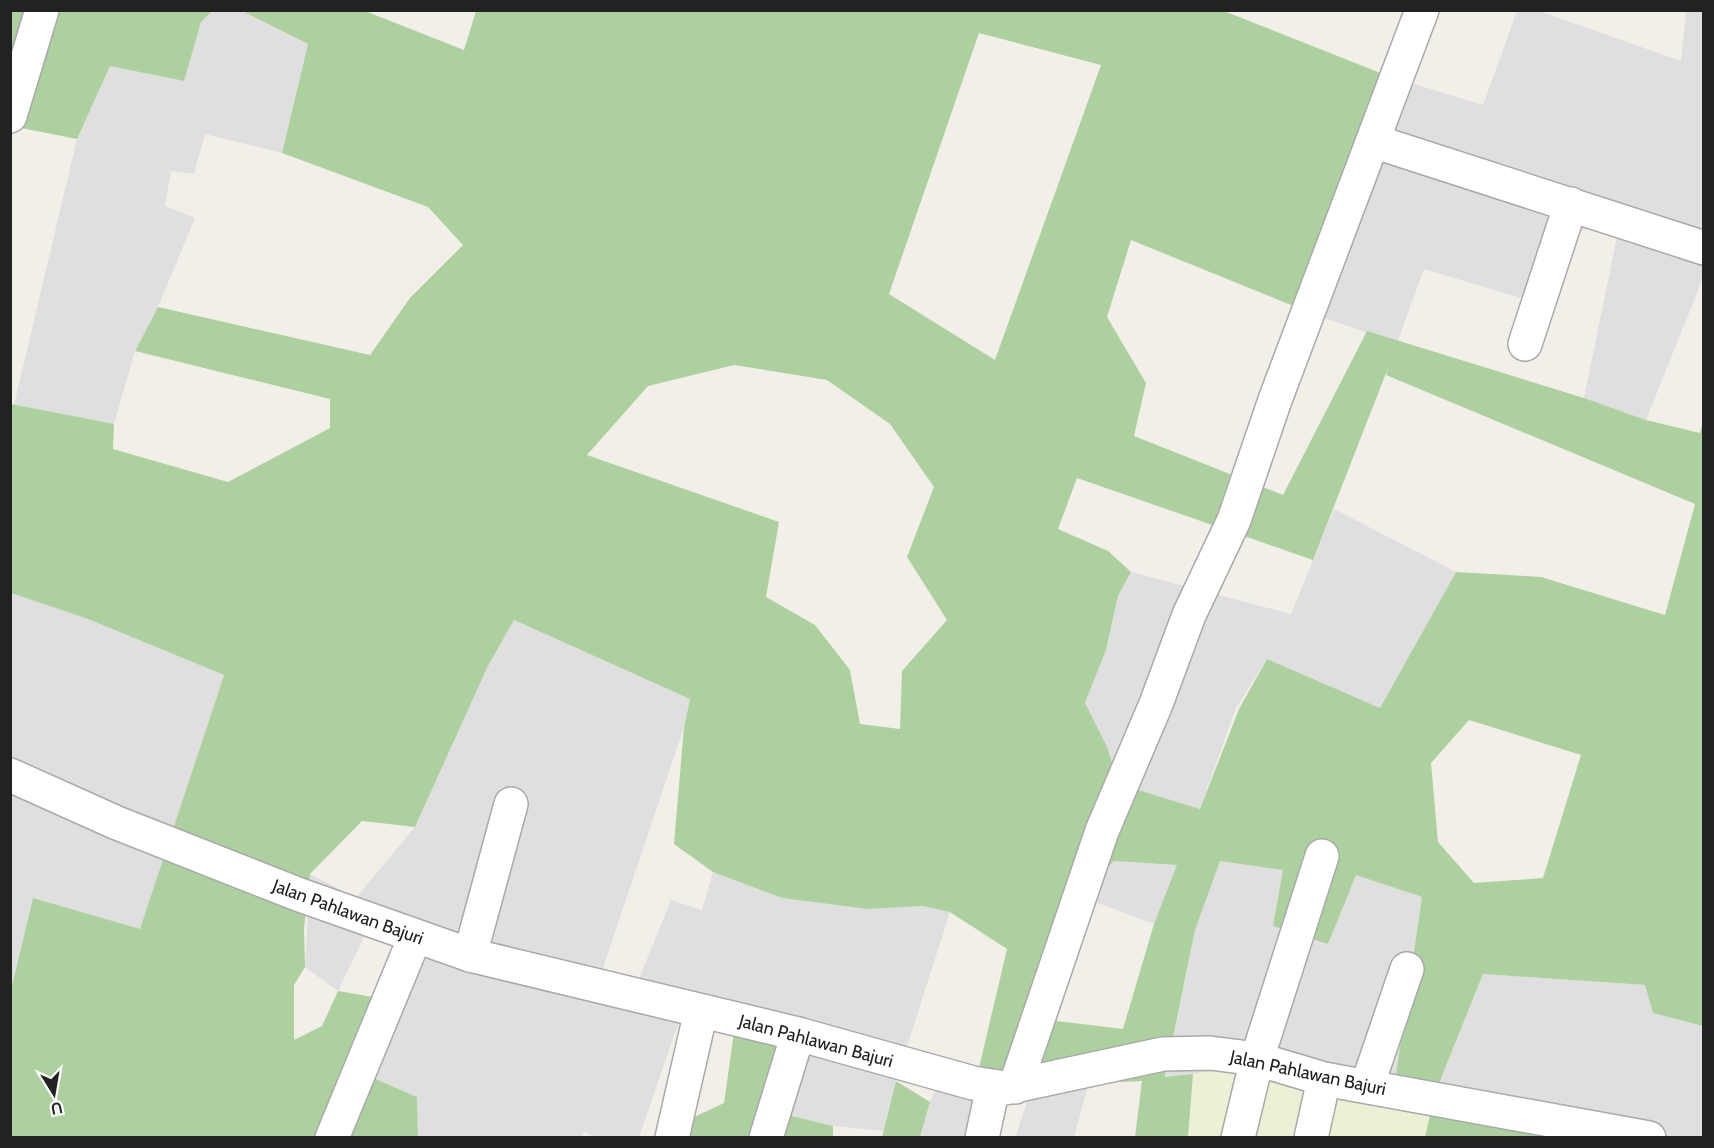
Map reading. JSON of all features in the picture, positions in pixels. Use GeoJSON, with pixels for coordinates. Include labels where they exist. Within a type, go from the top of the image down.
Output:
{"type":"FeatureCollection","features":[{"type":"Feature","properties":{"kind":"street"},"geometry":{"type":"LineString","coordinates":[[10,117],[42,10]]}},
{"type":"Feature","properties":{"kind":"street"},"geometry":{"type":"LineString","coordinates":[[982,1137],[1004,1087],[1102,831],[1189,615],[1234,520],[1275,400],[1422,10]]}},
{"type":"Feature","properties":{"kind":"street"},"geometry":{"type":"LineString","coordinates":[[1373,141],[1704,248]]}},
{"type":"Feature","properties":{"kind":"street"},"geometry":{"type":"LineString","coordinates":[[1525,344],[1571,204]]}},
{"type":"Feature","properties":{"kind":"street","name":"Jalan Pahlawan Bajuri"},"geometry":{"type":"LineString","coordinates":[[10,775],[117,823],[300,895],[470,955],[798,1034],[1004,1087],[1163,1054],[1210,1053],[1257,1059],[1324,1079],[1649,1137]]}},
{"type":"Feature","properties":{"kind":"street"},"geometry":{"type":"LineString","coordinates":[[470,955],[511,804]]}},
{"type":"Feature","properties":{"kind":"street"},"geometry":{"type":"LineString","coordinates":[[1238,1137],[1257,1059],[1322,856]]}},
{"type":"Feature","properties":{"kind":"street"},"geometry":{"type":"LineString","coordinates":[[332,1137],[415,937]]}},
{"type":"Feature","properties":{"kind":"street"},"geometry":{"type":"LineString","coordinates":[[1366,1086],[1407,969]]}},
{"type":"Feature","properties":{"kind":"street"},"geometry":{"type":"LineString","coordinates":[[672,1137],[702,1011]]}},
{"type":"Feature","properties":{"kind":"street"},"geometry":{"type":"LineString","coordinates":[[766,1137],[798,1034]]}},
{"type":"Feature","properties":{"kind":"street"},"geometry":{"type":"LineString","coordinates":[[1311,1137],[1324,1079]]}},
{"type":"Feature","properties":{"kind":"shaded area"},"geometry":{"type":"Polygon","coordinates":[[[212,11],[242,11],[308,44],[282,153],[205,134],[194,174],[171,171],[165,206],[195,218],[158,307],[135,351],[114,424],[14,405],[77,139],[110,65],[183,81],[201,22],[212,11]]]}},
{"type":"Feature","properties":{"kind":"shaded area"},"geometry":{"type":"Polygon","coordinates":[[[1517,11],[1539,11],[1681,61],[1686,13],[1680,11],[1703,11],[1703,278],[1646,420],[1584,398],[1620,222],[1575,232],[1547,306],[1424,269],[1397,343],[1313,314],[1388,76],[1483,105],[1517,11]]]}},
{"type":"Feature","properties":{"kind":"shaded area"},"geometry":{"type":"Polygon","coordinates":[[[1334,509],[1456,572],[1380,708],[1267,659],[1236,708],[1200,809],[1119,784],[1085,703],[1106,650],[1118,596],[1131,572],[1291,614],[1334,509]]]}},
{"type":"Feature","properties":{"kind":"shaded area"},"geometry":{"type":"Polygon","coordinates":[[[11,593],[88,619],[224,675],[140,930],[33,898],[11,990],[11,593]]]}},
{"type":"Feature","properties":{"kind":"shaded area"},"geometry":{"type":"Polygon","coordinates":[[[514,620],[690,699],[684,727],[598,983],[634,991],[671,900],[702,910],[713,872],[782,898],[868,909],[923,906],[950,912],[896,1081],[883,1131],[833,1126],[788,1115],[812,1026],[686,1001],[639,1137],[594,1137],[584,1132],[581,1138],[418,1137],[417,1097],[364,1074],[423,922],[379,906],[338,991],[305,967],[310,874],[356,898],[415,827],[487,668],[514,620]]]}},
{"type":"Feature","properties":{"kind":"shaded area"},"geometry":{"type":"Polygon","coordinates":[[[1220,860],[1284,870],[1328,944],[1355,874],[1422,897],[1395,1081],[1266,1060],[1165,1080],[1195,930],[1220,860]]]}},
{"type":"Feature","properties":{"kind":"shaded area"},"geometry":{"type":"Polygon","coordinates":[[[1114,861],[1178,865],[1154,924],[1079,896],[1114,861]]]}},
{"type":"Feature","properties":{"kind":"shaded area"},"geometry":{"type":"Polygon","coordinates":[[[1483,974],[1645,985],[1653,1013],[1703,1026],[1703,1137],[1534,1137],[1539,1108],[1436,1089],[1483,974]]]}},
{"type":"Feature","properties":{"kind":"shaded area"},"geometry":{"type":"Polygon","coordinates":[[[949,1062],[979,1068],[978,1137],[920,1138],[930,1102],[949,1062]]]}},
{"type":"Feature","properties":{"kind":"shaded area"},"geometry":{"type":"Polygon","coordinates":[[[1089,1083],[1074,1137],[1015,1138],[1033,1084],[1089,1083]]]}},
{"type":"Feature","properties":{"kind":"green space"},"geometry":{"type":"Polygon","coordinates":[[[10,11],[212,11],[201,22],[184,81],[110,66],[77,139],[11,126],[10,11]]]}},
{"type":"Feature","properties":{"kind":"green space"},"geometry":{"type":"Polygon","coordinates":[[[242,11],[365,11],[464,50],[476,11],[1224,11],[1388,76],[1372,195],[1313,314],[1131,240],[1107,317],[1146,383],[1134,436],[1283,495],[1367,331],[1584,398],[1646,420],[1700,433],[1703,422],[1703,1026],[1653,1013],[1645,985],[1483,974],[1437,1088],[1539,1108],[1534,1137],[1425,1137],[1436,1089],[1395,1081],[1422,897],[1356,875],[1328,944],[1273,926],[1283,870],[1220,861],[1195,930],[1165,1077],[1193,1074],[1188,1137],[1135,1137],[1142,1081],[1054,1085],[979,1068],[1007,949],[950,912],[923,906],[868,909],[782,898],[713,872],[674,844],[684,727],[690,699],[514,620],[487,668],[415,827],[362,821],[310,874],[304,929],[305,967],[294,985],[294,1040],[322,1026],[338,991],[385,999],[364,1074],[417,1097],[418,1137],[11,1137],[11,990],[33,898],[140,929],[224,675],[88,619],[11,593],[11,404],[114,424],[113,449],[228,482],[330,428],[330,399],[135,351],[158,307],[370,355],[410,298],[463,245],[428,207],[282,153],[308,44],[242,11]],[[979,33],[889,294],[995,360],[1101,65],[979,33]],[[1390,363],[1313,560],[1077,478],[1058,529],[1108,551],[1131,572],[1118,596],[1106,650],[1085,703],[1107,747],[1119,784],[1200,809],[1239,709],[1267,659],[1380,708],[1456,572],[1541,577],[1665,615],[1695,504],[1386,375],[1390,363]],[[734,365],[648,386],[587,455],[779,522],[766,597],[815,625],[850,670],[860,724],[900,729],[902,671],[947,620],[907,557],[934,487],[890,424],[827,380],[734,365]],[[1469,720],[1431,763],[1438,842],[1474,883],[1543,878],[1581,755],[1469,720]],[[1114,861],[1079,896],[1032,1018],[1123,1029],[1154,924],[1177,865],[1114,861]]]}},
{"type":"Feature","properties":{"kind":"green space"},"geometry":{"type":"Polygon","coordinates":[[[737,1011],[812,1025],[788,1115],[833,1126],[833,1137],[650,1138],[724,1103],[737,1011]]]}},
{"type":"Feature","properties":{"kind":"green space"},"geometry":{"type":"Polygon","coordinates":[[[1266,1060],[1436,1089],[1425,1137],[1188,1138],[1193,1074],[1266,1060]]]}},
{"type":"Feature","properties":{"kind":"green space"},"geometry":{"type":"Polygon","coordinates":[[[896,1081],[930,1102],[920,1137],[882,1137],[896,1081]]]}}]}
